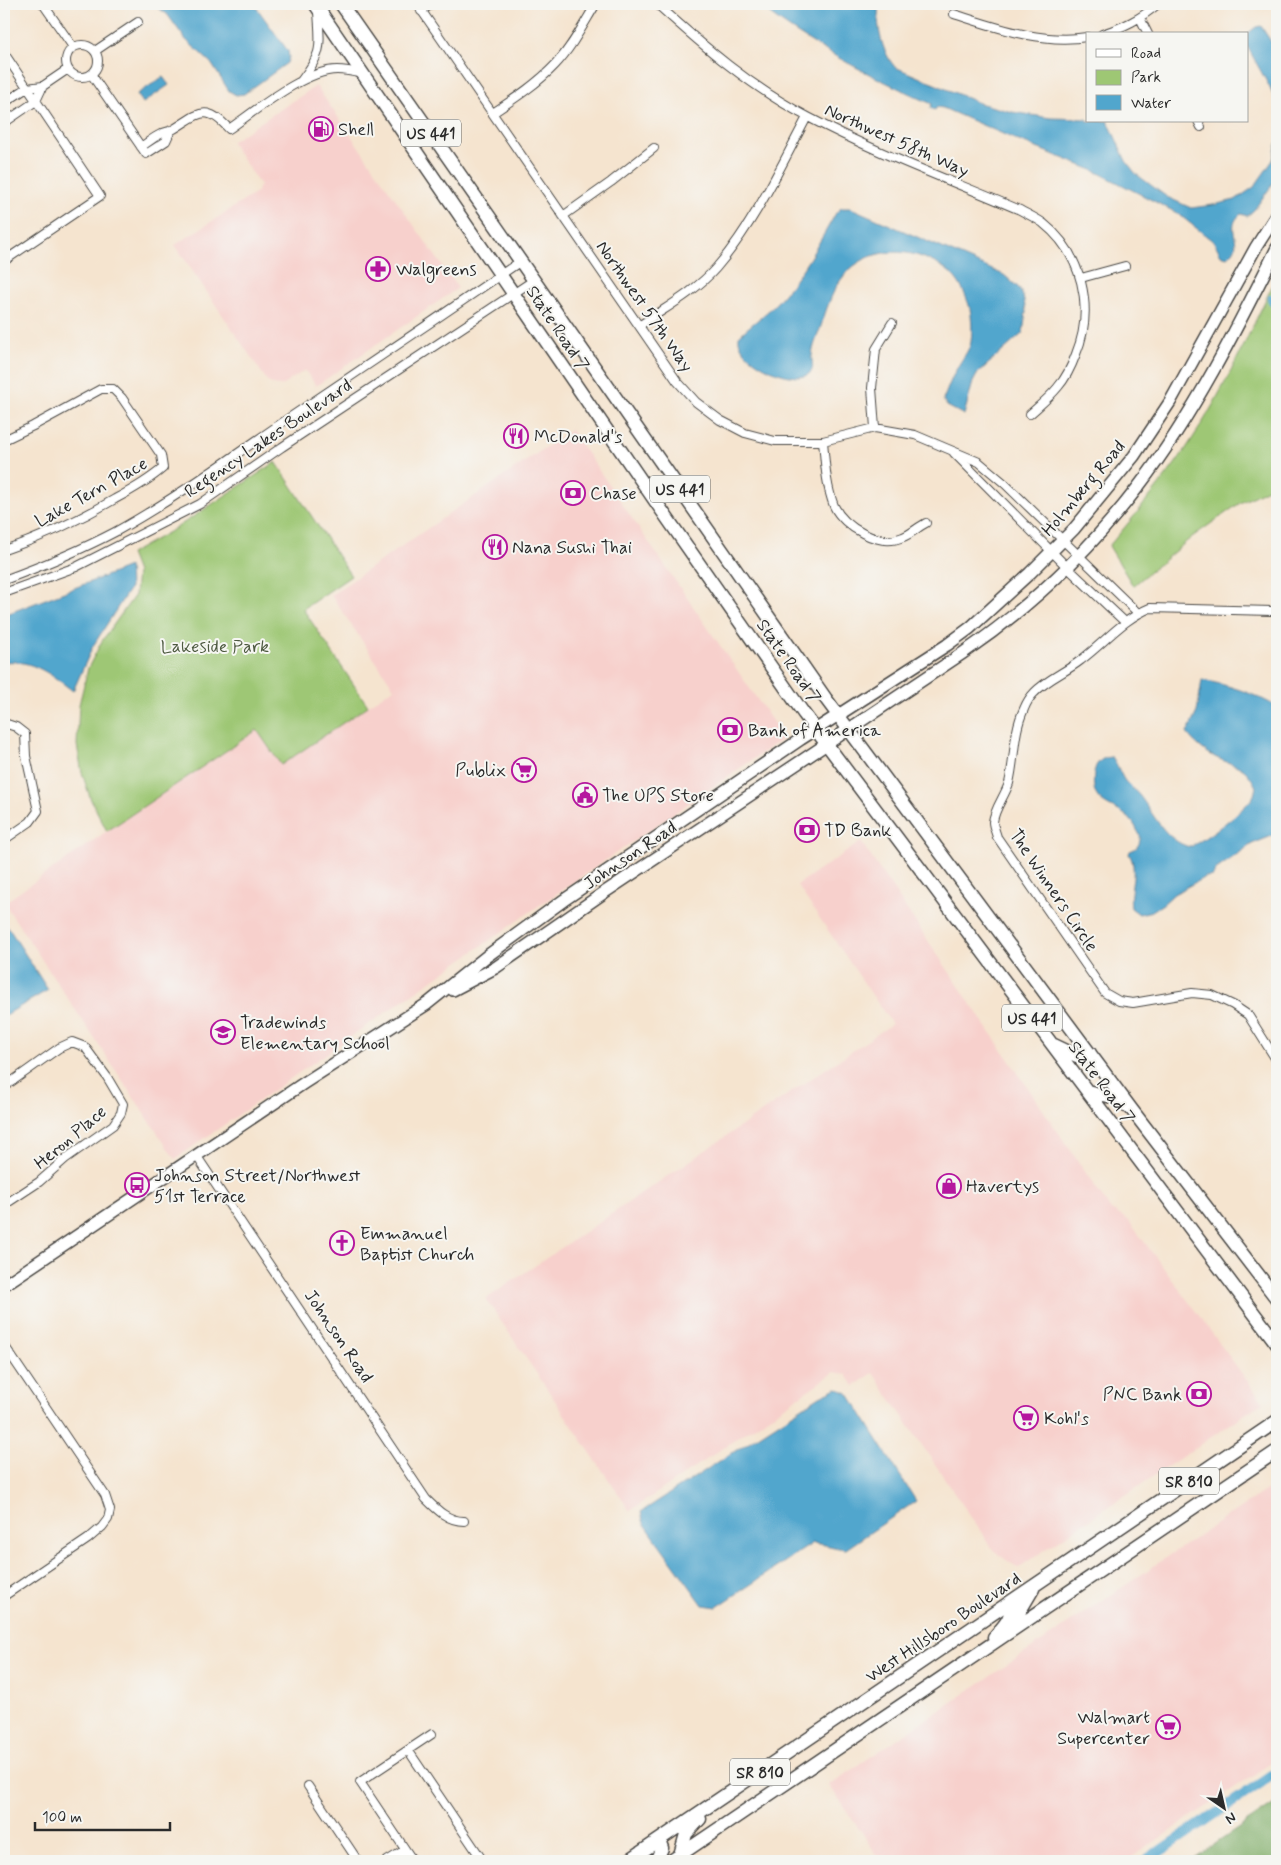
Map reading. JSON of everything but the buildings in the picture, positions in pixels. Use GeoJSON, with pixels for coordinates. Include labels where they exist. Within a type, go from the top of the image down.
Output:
{"type":"FeatureCollection","features":[{"type":"Feature","properties":{"kind":"main road","name":"State Road 7"},"geometry":{"type":"LineString","coordinates":[[341,4],[839,716],[1132,1110],[1277,1299]]}},
{"type":"Feature","properties":{"kind":"main road","name":"State Road 7"},"geometry":{"type":"LineString","coordinates":[[316,5],[663,512],[816,730],[1277,1344]]}},
{"type":"Feature","properties":{"kind":"main road"},"geometry":{"type":"LineString","coordinates":[[1050,1043],[1077,1056],[1090,1053]]}},
{"type":"Feature","properties":{"kind":"main road"},"geometry":{"type":"LineString","coordinates":[[1087,1092],[1112,1097],[1132,1110]]}},
{"type":"Feature","properties":{"kind":"main road","name":"West Hillsboro Boulevard"},"geometry":{"type":"LineString","coordinates":[[628,1861],[1277,1421]]}},
{"type":"Feature","properties":{"kind":"main road","name":"SR 810"},"geometry":{"type":"LineString","coordinates":[[676,1858],[1277,1451]]}},
{"type":"Feature","properties":{"kind":"main road"},"geometry":{"type":"LineString","coordinates":[[1016,1628],[1020,1611],[1036,1585]]}},
{"type":"Feature","properties":{"kind":"main road"},"geometry":{"type":"LineString","coordinates":[[985,1648],[1010,1617],[1012,1610],[1011,1602]]}},
{"type":"Feature","properties":{"kind":"main road"},"geometry":{"type":"LineString","coordinates":[[676,1858],[683,1839],[690,1828],[736,1788]]}},
{"type":"Feature","properties":{"kind":"main road"},"geometry":{"type":"LineString","coordinates":[[656,1861],[662,1848],[660,1840]]}},
{"type":"Feature","properties":{"kind":"street"},"geometry":{"type":"LineString","coordinates":[[43,4],[73,47]]}},
{"type":"Feature","properties":{"kind":"street"},"geometry":{"type":"LineString","coordinates":[[419,7],[432,4]]}},
{"type":"Feature","properties":{"kind":"street"},"geometry":{"type":"LineString","coordinates":[[493,113],[529,88],[555,66],[571,45],[596,4]]}},
{"type":"Feature","properties":{"kind":"street","name":"Northwest 58th Way"},"geometry":{"type":"LineString","coordinates":[[657,4],[716,54],[758,86],[808,117],[872,147],[1020,210],[1042,222],[1056,235],[1081,278],[1085,320],[1081,342],[1072,364],[1059,387],[1030,414]]}},
{"type":"Feature","properties":{"kind":"street"},"geometry":{"type":"LineString","coordinates":[[1109,32],[1140,18],[1158,4]]}},
{"type":"Feature","properties":{"kind":"street"},"geometry":{"type":"LineString","coordinates":[[301,81],[317,58],[320,46],[316,5]]}},
{"type":"Feature","properties":{"kind":"street","name":"Northwest 57th Way"},"geometry":{"type":"LineString","coordinates":[[419,7],[677,381],[696,402],[720,420],[745,433],[775,441],[823,441],[875,428],[916,435],[979,462],[1138,613]]}},
{"type":"Feature","properties":{"kind":"street"},"geometry":{"type":"LineString","coordinates":[[954,14],[1042,38],[1068,40],[1086,37]]}},
{"type":"Feature","properties":{"kind":"street"},"geometry":{"type":"LineString","coordinates":[[1140,18],[1147,32]]}},
{"type":"Feature","properties":{"kind":"street"},"geometry":{"type":"LineString","coordinates":[[95,51],[138,22]]}},
{"type":"Feature","properties":{"kind":"street"},"geometry":{"type":"LineString","coordinates":[[82,44],[95,51],[98,56],[97,66],[91,74],[81,77],[71,73],[66,60],[69,51],[73,47],[82,44]]}},
{"type":"Feature","properties":{"kind":"street"},"geometry":{"type":"LineString","coordinates":[[4,53],[100,196],[4,261]]}},
{"type":"Feature","properties":{"kind":"street"},"geometry":{"type":"LineString","coordinates":[[4,104],[27,88],[43,86],[68,69]]}},
{"type":"Feature","properties":{"kind":"street"},"geometry":{"type":"LineString","coordinates":[[141,147],[188,118],[200,114],[214,115],[221,119],[229,129],[301,81],[336,70],[364,74]]}},
{"type":"Feature","properties":{"kind":"street"},"geometry":{"type":"LineString","coordinates":[[91,74],[146,154],[166,141],[171,130]]}},
{"type":"Feature","properties":{"kind":"street"},"geometry":{"type":"LineString","coordinates":[[4,123],[36,101],[43,86]]}},
{"type":"Feature","properties":{"kind":"street"},"geometry":{"type":"LineString","coordinates":[[639,326],[689,292],[715,269],[756,211],[808,117]]}},
{"type":"Feature","properties":{"kind":"street"},"geometry":{"type":"LineString","coordinates":[[563,216],[654,148]]}},
{"type":"Feature","properties":{"kind":"street","name":"Holmberg Road"},"geometry":{"type":"LineString","coordinates":[[839,716],[960,636],[1063,540],[1115,481],[1153,430],[1256,247],[1277,214]]}},
{"type":"Feature","properties":{"kind":"street"},"geometry":{"type":"LineString","coordinates":[[849,729],[992,634],[1068,568],[1138,487],[1173,437],[1210,376],[1277,248]]}},
{"type":"Feature","properties":{"kind":"street","name":"Regency Lakes Boulevard"},"geometry":{"type":"LineString","coordinates":[[4,580],[81,549],[149,511],[241,452],[521,261]]}},
{"type":"Feature","properties":{"kind":"street"},"geometry":{"type":"LineString","coordinates":[[1081,278],[1125,266]]}},
{"type":"Feature","properties":{"kind":"street","name":"Regency Lakes Boulevard"},"geometry":{"type":"LineString","coordinates":[[4,593],[76,567],[200,504],[282,447],[534,280]]}},
{"type":"Feature","properties":{"kind":"street"},"geometry":{"type":"LineString","coordinates":[[875,428],[872,388],[876,349],[892,323]]}},
{"type":"Feature","properties":{"kind":"street","name":"Lake Tern Place"},"geometry":{"type":"LineString","coordinates":[[4,440],[101,389],[113,389],[122,398],[161,455],[163,468],[151,479],[81,519],[40,538],[4,550]]}},
{"type":"Feature","properties":{"kind":"street"},"geometry":{"type":"LineString","coordinates":[[823,441],[830,492],[835,507],[849,525],[870,536],[888,540],[902,538],[926,523]]}},
{"type":"Feature","properties":{"kind":"street","name":"Northwest 57th Way"},"geometry":{"type":"LineString","coordinates":[[951,450],[1068,568],[1125,622]]}},
{"type":"Feature","properties":{"kind":"street","name":"The Winners Circle"},"geometry":{"type":"LineString","coordinates":[[1277,613],[1256,610],[1150,608],[1138,613],[1125,622],[1081,660],[1064,673],[1046,682],[1033,694],[1024,709],[1017,728],[1013,764],[1008,786],[993,822],[997,837],[1105,993],[1119,1001],[1133,1003],[1192,994],[1212,995],[1248,1015],[1277,1061]]}},
{"type":"Feature","properties":{"kind":"street","name":"Johnson Road"},"geometry":{"type":"LineString","coordinates":[[4,1285],[196,1155],[427,1004],[544,914],[839,716]]}},
{"type":"Feature","properties":{"kind":"street"},"geometry":{"type":"LineString","coordinates":[[4,723],[16,727],[25,734],[26,756],[38,811],[30,822],[4,840]]}},
{"type":"Feature","properties":{"kind":"street","name":"Johnson Road"},"geometry":{"type":"LineString","coordinates":[[427,1004],[496,968],[570,916],[849,729]]}},
{"type":"Feature","properties":{"kind":"street"},"geometry":{"type":"LineString","coordinates":[[496,968],[500,956],[507,949],[541,925],[544,914]]}},
{"type":"Feature","properties":{"kind":"street","name":"Heron Place"},"geometry":{"type":"LineString","coordinates":[[4,1087],[59,1048],[72,1042],[85,1047],[107,1077],[123,1104],[121,1114],[113,1125],[65,1160],[40,1182],[4,1205]]}},
{"type":"Feature","properties":{"kind":"street","name":"Johnson Road"},"geometry":{"type":"LineString","coordinates":[[196,1155],[426,1499],[440,1512],[455,1521],[464,1521]]}},
{"type":"Feature","properties":{"kind":"street"},"geometry":{"type":"LineString","coordinates":[[4,1345],[105,1495],[110,1510],[108,1519],[102,1527],[88,1539],[4,1596]]}},
{"type":"Feature","properties":{"kind":"street"},"geometry":{"type":"LineString","coordinates":[[413,1861],[360,1782],[432,1734]]}},
{"type":"Feature","properties":{"kind":"street"},"geometry":{"type":"LineString","coordinates":[[408,1750],[483,1861]]}},
{"type":"Feature","properties":{"kind":"street"},"geometry":{"type":"LineString","coordinates":[[308,1786],[358,1861]]}},
{"type":"Feature","properties":{"kind":"street"},"geometry":{"type":"LineString","coordinates":[[387,1861],[404,1850]]}},
{"type":"Feature","properties":{"kind":"shaded area"},"geometry":{"type":"Polygon","coordinates":[[[316,86],[458,288],[316,386],[305,370],[283,385],[276,386],[268,382],[175,245],[256,193],[260,185],[231,142],[316,86]]]}},
{"type":"Feature","properties":{"kind":"shaded area"},"geometry":{"type":"Polygon","coordinates":[[[571,430],[784,738],[175,1159],[4,903],[107,831],[258,730],[281,765],[394,688],[331,595],[571,430]]]}},
{"type":"Feature","properties":{"kind":"shaded area"},"geometry":{"type":"Polygon","coordinates":[[[861,842],[1111,1210],[1128,1220],[1263,1402],[1018,1568],[994,1551],[873,1373],[854,1386],[847,1375],[835,1372],[630,1511],[486,1299],[892,1024],[797,885],[861,842]]]}},
{"type":"Feature","properties":{"kind":"shaded area"},"geometry":{"type":"Polygon","coordinates":[[[1277,1483],[1277,1759],[1126,1861],[881,1861],[829,1785],[1277,1483]]]}},
{"type":"Feature","properties":{"kind":"green space"},"geometry":{"type":"Polygon","coordinates":[[[1277,276],[1277,484],[1240,503],[1192,537],[1133,586],[1109,546],[1168,473],[1200,427],[1235,363],[1277,276]]]}},
{"type":"Feature","properties":{"kind":"green space","name":"Lakeside Park"},"geometry":{"type":"Polygon","coordinates":[[[276,462],[351,576],[303,609],[368,706],[281,765],[257,730],[107,831],[91,800],[82,773],[77,745],[79,705],[88,668],[102,641],[135,595],[137,572],[130,554],[176,528],[276,462]]]}},
{"type":"Feature","properties":{"kind":"green space"},"geometry":{"type":"Polygon","coordinates":[[[1277,1802],[1277,1861],[1190,1861],[1277,1802]]]}},
{"type":"Feature","properties":{"kind":"water"},"geometry":{"type":"Polygon","coordinates":[[[151,4],[254,4],[288,51],[287,63],[244,94],[236,95],[229,91],[211,63],[186,40],[167,14],[151,4]]]}},
{"type":"Feature","properties":{"kind":"water"},"geometry":{"type":"Polygon","coordinates":[[[757,4],[879,4],[878,20],[883,45],[890,61],[895,67],[979,103],[1012,112],[1051,118],[1086,119],[1086,122],[1108,122],[1126,161],[1136,174],[1167,197],[1191,208],[1235,200],[1254,187],[1273,160],[1277,143],[1277,178],[1254,210],[1247,216],[1241,214],[1236,220],[1234,225],[1235,247],[1233,252],[1227,257],[1221,255],[1214,242],[1177,213],[1095,171],[943,108],[937,107],[935,110],[930,108],[932,104],[819,47],[757,4]]]}},
{"type":"Feature","properties":{"kind":"water"},"geometry":{"type":"Polygon","coordinates":[[[1261,26],[1277,51],[1277,104],[1248,48],[1248,33],[1256,27],[1261,26]]]}},
{"type":"Feature","properties":{"kind":"water"},"geometry":{"type":"Polygon","coordinates":[[[163,77],[169,85],[143,103],[137,94],[163,77]]]}},
{"type":"Feature","properties":{"kind":"water"},"geometry":{"type":"Polygon","coordinates":[[[841,208],[851,208],[1004,275],[1019,288],[1023,296],[1026,312],[1023,333],[978,373],[973,382],[964,415],[947,406],[943,400],[958,365],[970,346],[972,325],[969,305],[963,290],[951,273],[919,256],[907,253],[882,253],[859,263],[849,271],[840,281],[829,303],[813,348],[812,369],[807,375],[799,377],[788,376],[765,367],[745,353],[740,344],[739,336],[774,305],[795,280],[836,213],[841,208]]]}},
{"type":"Feature","properties":{"kind":"water"},"geometry":{"type":"Polygon","coordinates":[[[129,567],[130,588],[93,646],[73,691],[41,669],[24,663],[4,662],[4,615],[129,567]]]}},
{"type":"Feature","properties":{"kind":"water"},"geometry":{"type":"Polygon","coordinates":[[[1202,680],[1241,690],[1277,707],[1277,834],[1252,844],[1215,870],[1213,876],[1205,877],[1174,894],[1152,911],[1139,914],[1131,908],[1130,902],[1133,867],[1129,854],[1130,851],[1138,846],[1140,835],[1128,817],[1101,801],[1097,796],[1094,785],[1095,769],[1097,764],[1105,758],[1112,757],[1125,781],[1139,795],[1167,833],[1181,844],[1190,847],[1235,815],[1254,795],[1256,787],[1252,780],[1240,767],[1217,758],[1196,744],[1187,733],[1197,712],[1202,680]]]}},
{"type":"Feature","properties":{"kind":"water"},"geometry":{"type":"Polygon","coordinates":[[[8,927],[48,990],[4,1016],[4,936],[8,927]]]}},
{"type":"Feature","properties":{"kind":"water"},"geometry":{"type":"Polygon","coordinates":[[[837,1388],[849,1394],[916,1501],[846,1549],[813,1543],[717,1607],[703,1605],[644,1523],[641,1512],[820,1396],[837,1388]]]}},
{"type":"Feature","properties":{"kind":"waterway"},"geometry":{"type":"LineString","coordinates":[[1272,299],[1277,307]]}},
{"type":"Feature","properties":{"kind":"waterway"},"geometry":{"type":"LineString","coordinates":[[1146,1861],[1277,1772]]}},
{"type":"Feature","properties":{"kind":"place","name":"Shell"},"geometry":{"type":"Point","coordinates":[321,129]}},
{"type":"Feature","properties":{"kind":"place","name":"Walgreens"},"geometry":{"type":"Point","coordinates":[378,269]}},
{"type":"Feature","properties":{"kind":"place","name":"McDonald's"},"geometry":{"type":"Point","coordinates":[516,436]}},
{"type":"Feature","properties":{"kind":"place","name":"Chase"},"geometry":{"type":"Point","coordinates":[573,493]}},
{"type":"Feature","properties":{"kind":"place","name":"Nana Sushi Thai"},"geometry":{"type":"Point","coordinates":[495,547]}},
{"type":"Feature","properties":{"kind":"place","name":"Bank of America"},"geometry":{"type":"Point","coordinates":[730,730]}},
{"type":"Feature","properties":{"kind":"place","name":"Publix"},"geometry":{"type":"Point","coordinates":[524,770]}},
{"type":"Feature","properties":{"kind":"place","name":"The UPS Store"},"geometry":{"type":"Point","coordinates":[585,795]}},
{"type":"Feature","properties":{"kind":"place","name":"TD Bank"},"geometry":{"type":"Point","coordinates":[807,830]}},
{"type":"Feature","properties":{"kind":"place","name":"Tradewinds Elementary School"},"geometry":{"type":"Point","coordinates":[223,1032]}},
{"type":"Feature","properties":{"kind":"place","name":"Johnson Street/Northwest 51st Terrace"},"geometry":{"type":"Point","coordinates":[137,1185]}},
{"type":"Feature","properties":{"kind":"place","name":"Havertys"},"geometry":{"type":"Point","coordinates":[949,1186]}},
{"type":"Feature","properties":{"kind":"place","name":"Emmanuel Baptist Church"},"geometry":{"type":"Point","coordinates":[342,1243]}},
{"type":"Feature","properties":{"kind":"place","name":"PNC Bank"},"geometry":{"type":"Point","coordinates":[1199,1394]}},
{"type":"Feature","properties":{"kind":"place","name":"Kohl's"},"geometry":{"type":"Point","coordinates":[1026,1418]}},
{"type":"Feature","properties":{"kind":"place","name":"Walmart Supercenter"},"geometry":{"type":"Point","coordinates":[1168,1727]}}]}
